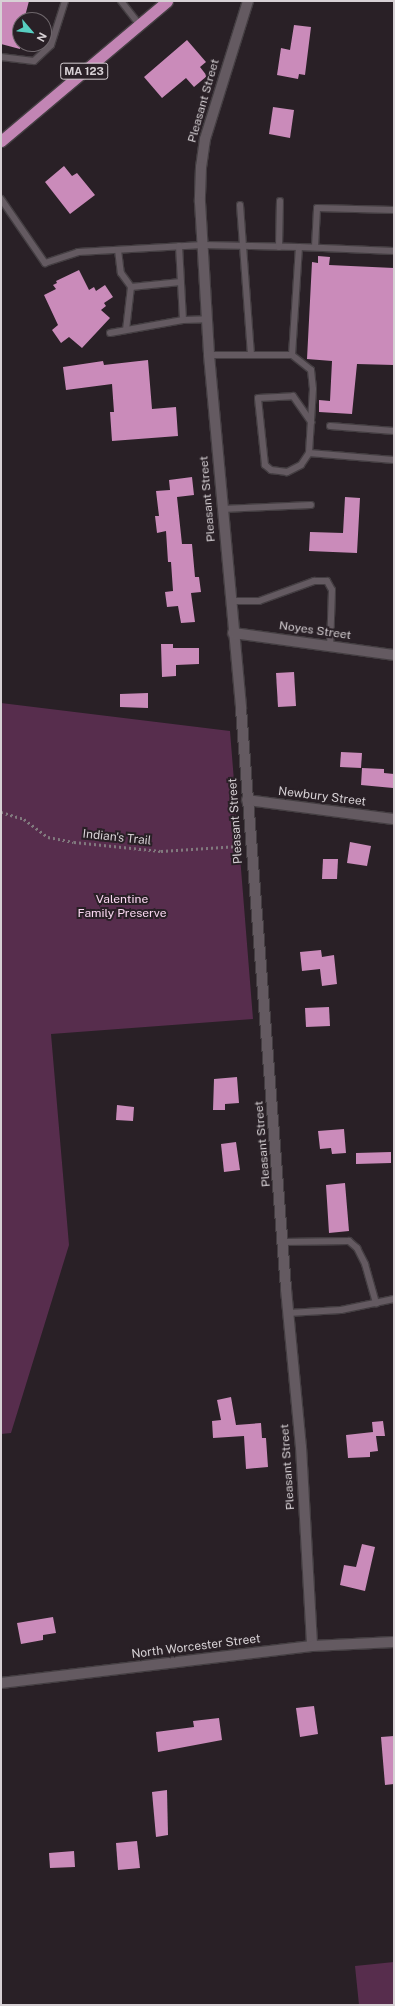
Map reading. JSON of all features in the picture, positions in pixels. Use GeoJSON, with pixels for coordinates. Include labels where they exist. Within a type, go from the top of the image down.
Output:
{"type":"FeatureCollection","features":[{"type":"Feature","properties":{"kind":"highway","name":"MA 123"},"geometry":{"type":"LineString","coordinates":[[1,141],[166,1]]}},
{"type":"Feature","properties":{"kind":"street","name":"Pleasant Street"},"geometry":{"type":"LineString","coordinates":[[248,1],[205,139],[201,167],[203,245],[209,355],[247,800],[288,1313],[301,1447],[312,1646]]}},
{"type":"Feature","properties":{"kind":"street","name":"Noyes Street"},"geometry":{"type":"LineString","coordinates":[[233,633],[394,655]]}},
{"type":"Feature","properties":{"kind":"street","name":"Newbury Street"},"geometry":{"type":"LineString","coordinates":[[247,800],[394,819]]}},
{"type":"Feature","properties":{"kind":"street","name":"North Worcester Street"},"geometry":{"type":"LineString","coordinates":[[1,1683],[312,1646],[394,1642]]}},
{"type":"Feature","properties":{"kind":"lane"},"geometry":{"type":"LineString","coordinates":[[1,57],[34,61],[51,45],[65,1]]}},
{"type":"Feature","properties":{"kind":"lane"},"geometry":{"type":"LineString","coordinates":[[121,1],[139,24]]}},
{"type":"Feature","properties":{"kind":"lane"},"geometry":{"type":"LineString","coordinates":[[1,199],[45,263],[78,252],[203,245],[279,246],[394,251]]}},
{"type":"Feature","properties":{"kind":"lane"},"geometry":{"type":"LineString","coordinates":[[279,246],[280,201]]}},
{"type":"Feature","properties":{"kind":"lane"},"geometry":{"type":"LineString","coordinates":[[240,205],[252,355]]}},
{"type":"Feature","properties":{"kind":"lane"},"geometry":{"type":"LineString","coordinates":[[315,248],[317,208],[394,210]]}},
{"type":"Feature","properties":{"kind":"lane"},"geometry":{"type":"LineString","coordinates":[[178,246],[183,320]]}},
{"type":"Feature","properties":{"kind":"lane"},"geometry":{"type":"LineString","coordinates":[[292,355],[299,247]]}},
{"type":"Feature","properties":{"kind":"lane"},"geometry":{"type":"LineString","coordinates":[[118,250],[121,272],[130,287],[126,330]]}},
{"type":"Feature","properties":{"kind":"lane"},"geometry":{"type":"LineString","coordinates":[[130,287],[181,282]]}},
{"type":"Feature","properties":{"kind":"lane"},"geometry":{"type":"LineString","coordinates":[[110,333],[183,320],[207,319]]}},
{"type":"Feature","properties":{"kind":"lane"},"geometry":{"type":"LineString","coordinates":[[209,355],[292,355],[311,370],[313,389],[311,422],[308,453],[301,465],[287,472],[271,470],[265,465],[258,398],[293,396],[311,422]]}},
{"type":"Feature","properties":{"kind":"lane"},"geometry":{"type":"LineString","coordinates":[[330,426],[394,431]]}},
{"type":"Feature","properties":{"kind":"lane"},"geometry":{"type":"LineString","coordinates":[[308,453],[394,460]]}},
{"type":"Feature","properties":{"kind":"lane"},"geometry":{"type":"LineString","coordinates":[[222,509],[312,506]]}},
{"type":"Feature","properties":{"kind":"lane"},"geometry":{"type":"LineString","coordinates":[[230,601],[259,601],[314,581],[327,581],[332,590],[330,646]]}},
{"type":"Feature","properties":{"kind":"lane"},"geometry":{"type":"LineString","coordinates":[[283,1242],[349,1240],[358,1248],[376,1303]]}},
{"type":"Feature","properties":{"kind":"lane"},"geometry":{"type":"LineString","coordinates":[[288,1313],[341,1310],[394,1299]]}},
{"type":"Feature","properties":{"kind":"path","name":"Indian's Trail"},"geometry":{"type":"LineString","coordinates":[[1,812],[24,819],[48,837],[74,842],[160,851],[239,846]]}},
{"type":"Feature","properties":{"kind":"green space","name":"Valentine Family Preserve"},"geometry":{"type":"Polygon","coordinates":[[[1,703],[230,731],[253,1019],[51,1034],[69,1245],[11,1433],[1,1434],[1,703]]]}},
{"type":"Feature","properties":{"kind":"green space"},"geometry":{"type":"Polygon","coordinates":[[[394,1962],[394,2005],[359,2005],[355,1966],[394,1962]]]}},
{"type":"Feature","properties":{"kind":"building"},"geometry":{"type":"Polygon","coordinates":[[[1,1],[29,1],[26,12],[12,12],[12,47],[1,44],[1,1]]]}},
{"type":"Feature","properties":{"kind":"building"},"geometry":{"type":"Polygon","coordinates":[[[294,25],[311,27],[305,75],[299,74],[298,79],[277,75],[281,48],[290,50],[294,25]]]}},
{"type":"Feature","properties":{"kind":"building"},"geometry":{"type":"Polygon","coordinates":[[[187,40],[206,62],[200,67],[207,76],[194,87],[186,78],[162,98],[144,77],[187,40]]]}},
{"type":"Feature","properties":{"kind":"building"},"geometry":{"type":"Polygon","coordinates":[[[273,107],[294,110],[290,138],[269,134],[273,107]]]}},
{"type":"Feature","properties":{"kind":"building"},"geometry":{"type":"Polygon","coordinates":[[[64,166],[72,176],[77,173],[95,195],[70,214],[45,182],[64,166]]]}},
{"type":"Feature","properties":{"kind":"building"},"geometry":{"type":"Polygon","coordinates":[[[318,256],[330,257],[329,265],[394,268],[394,365],[357,364],[352,414],[319,412],[319,400],[330,401],[332,361],[307,359],[312,262],[318,263],[318,256]]]}},
{"type":"Feature","properties":{"kind":"building"},"geometry":{"type":"Polygon","coordinates":[[[79,270],[89,290],[94,287],[96,291],[105,285],[113,297],[104,303],[106,306],[101,310],[110,318],[82,348],[69,337],[61,343],[52,330],[58,325],[44,295],[56,289],[53,285],[57,283],[56,281],[79,270]]]}},
{"type":"Feature","properties":{"kind":"building"},"geometry":{"type":"Polygon","coordinates":[[[148,360],[152,409],[176,407],[178,436],[112,441],[110,412],[114,412],[112,384],[66,390],[63,367],[103,361],[104,365],[148,360]]]}},
{"type":"Feature","properties":{"kind":"building"},"geometry":{"type":"Polygon","coordinates":[[[192,477],[194,495],[177,497],[182,544],[192,544],[195,577],[199,577],[201,592],[191,593],[195,622],[181,623],[178,606],[167,607],[165,592],[173,591],[171,562],[168,562],[166,531],[157,533],[155,516],[159,516],[156,491],[170,490],[169,480],[192,477]]]}},
{"type":"Feature","properties":{"kind":"building"},"geometry":{"type":"Polygon","coordinates":[[[345,497],[360,498],[357,553],[309,551],[310,532],[343,533],[345,497]]]}},
{"type":"Feature","properties":{"kind":"building"},"geometry":{"type":"Polygon","coordinates":[[[161,644],[173,644],[173,648],[199,648],[199,664],[176,665],[176,676],[162,677],[161,644]]]}},
{"type":"Feature","properties":{"kind":"building"},"geometry":{"type":"Polygon","coordinates":[[[294,672],[296,706],[278,707],[276,673],[294,672]]]}},
{"type":"Feature","properties":{"kind":"building"},"geometry":{"type":"Polygon","coordinates":[[[148,693],[148,708],[120,707],[120,694],[148,693]]]}},
{"type":"Feature","properties":{"kind":"building"},"geometry":{"type":"Polygon","coordinates":[[[341,752],[362,753],[361,768],[340,767],[341,752]]]}},
{"type":"Feature","properties":{"kind":"building"},"geometry":{"type":"Polygon","coordinates":[[[362,768],[384,769],[384,773],[394,774],[393,788],[361,785],[362,768]]]}},
{"type":"Feature","properties":{"kind":"building"},"geometry":{"type":"Polygon","coordinates":[[[350,842],[371,846],[367,866],[347,863],[350,842]]]}},
{"type":"Feature","properties":{"kind":"building"},"geometry":{"type":"Polygon","coordinates":[[[323,859],[338,859],[337,879],[322,879],[323,859]]]}},
{"type":"Feature","properties":{"kind":"building"},"geometry":{"type":"Polygon","coordinates":[[[321,950],[322,957],[334,955],[337,984],[322,986],[320,969],[302,971],[300,952],[321,950]]]}},
{"type":"Feature","properties":{"kind":"building"},"geometry":{"type":"Polygon","coordinates":[[[329,1007],[330,1026],[306,1027],[305,1008],[329,1007]]]}},
{"type":"Feature","properties":{"kind":"building"},"geometry":{"type":"Polygon","coordinates":[[[237,1077],[239,1103],[225,1104],[225,1110],[213,1110],[214,1079],[237,1077]]]}},
{"type":"Feature","properties":{"kind":"building"},"geometry":{"type":"Polygon","coordinates":[[[117,1105],[134,1107],[133,1121],[116,1120],[117,1105]]]}},
{"type":"Feature","properties":{"kind":"building"},"geometry":{"type":"Polygon","coordinates":[[[344,1129],[346,1153],[332,1154],[331,1148],[320,1149],[318,1131],[344,1129]]]}},
{"type":"Feature","properties":{"kind":"building"},"geometry":{"type":"Polygon","coordinates":[[[236,1142],[240,1170],[224,1172],[221,1144],[236,1142]]]}},
{"type":"Feature","properties":{"kind":"building"},"geometry":{"type":"Polygon","coordinates":[[[391,1152],[391,1163],[356,1164],[356,1153],[391,1152]]]}},
{"type":"Feature","properties":{"kind":"building"},"geometry":{"type":"Polygon","coordinates":[[[345,1183],[349,1231],[329,1233],[326,1185],[345,1183]]]}},
{"type":"Feature","properties":{"kind":"building"},"geometry":{"type":"Polygon","coordinates":[[[231,1397],[236,1425],[261,1423],[262,1438],[266,1438],[268,1467],[246,1469],[244,1436],[213,1438],[212,1421],[221,1420],[217,1400],[231,1397]]]}},
{"type":"Feature","properties":{"kind":"building"},"geometry":{"type":"Polygon","coordinates":[[[383,1421],[385,1436],[376,1436],[378,1451],[370,1452],[370,1457],[348,1458],[346,1435],[373,1432],[372,1422],[383,1421]]]}},
{"type":"Feature","properties":{"kind":"building"},"geometry":{"type":"Polygon","coordinates":[[[362,1544],[375,1547],[365,1591],[340,1585],[344,1565],[356,1567],[362,1544]]]}},
{"type":"Feature","properties":{"kind":"building"},"geometry":{"type":"Polygon","coordinates":[[[53,1617],[56,1633],[43,1635],[43,1640],[21,1644],[17,1623],[53,1617]]]}},
{"type":"Feature","properties":{"kind":"building"},"geometry":{"type":"Polygon","coordinates":[[[314,1706],[318,1734],[300,1737],[296,1708],[314,1706]]]}},
{"type":"Feature","properties":{"kind":"building"},"geometry":{"type":"Polygon","coordinates":[[[219,1718],[222,1740],[158,1752],[156,1732],[194,1727],[193,1721],[219,1718]]]}},
{"type":"Feature","properties":{"kind":"building"},"geometry":{"type":"Polygon","coordinates":[[[394,1736],[394,1784],[385,1785],[381,1737],[394,1736]]]}},
{"type":"Feature","properties":{"kind":"building"},"geometry":{"type":"Polygon","coordinates":[[[167,1790],[168,1835],[156,1837],[152,1792],[167,1790]]]}},
{"type":"Feature","properties":{"kind":"building"},"geometry":{"type":"Polygon","coordinates":[[[137,1841],[140,1868],[118,1870],[116,1843],[137,1841]]]}},
{"type":"Feature","properties":{"kind":"building"},"geometry":{"type":"Polygon","coordinates":[[[74,1851],[75,1867],[50,1868],[49,1853],[74,1851]]]}}]}
